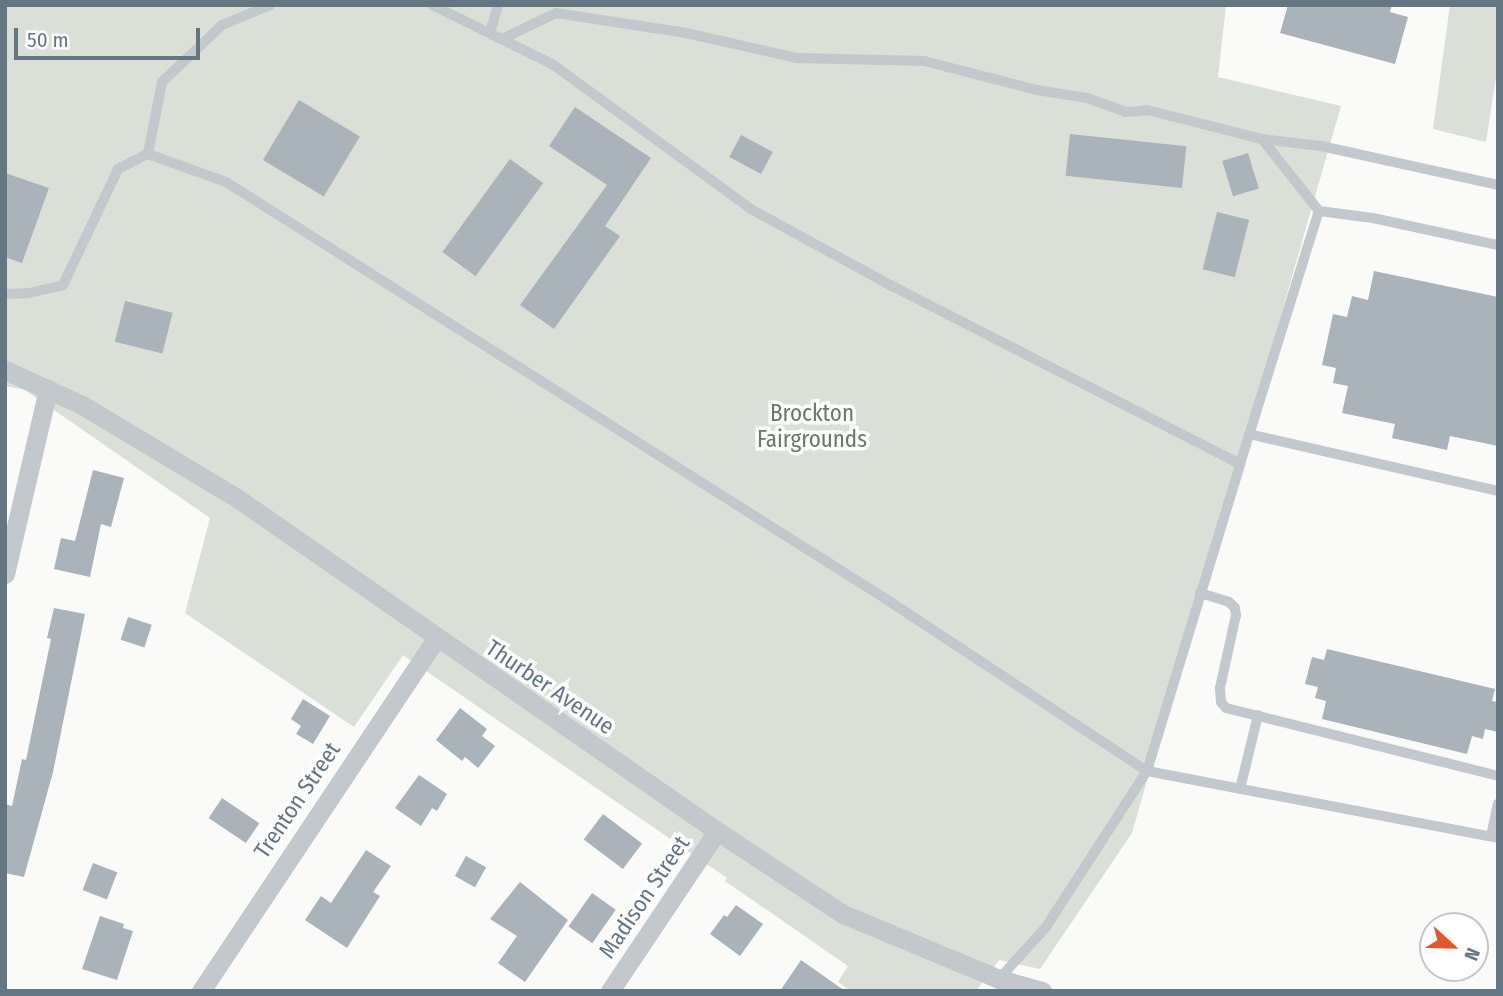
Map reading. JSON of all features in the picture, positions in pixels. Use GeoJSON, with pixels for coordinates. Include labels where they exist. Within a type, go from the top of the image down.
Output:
{"type":"FeatureCollection","features":[{"type":"Feature","properties":{"kind":"street","name":"Thurber Avenue"},"geometry":{"type":"LineString","coordinates":[[5,370],[82,405],[237,498],[717,831],[843,914],[995,985],[1042,991]]}},
{"type":"Feature","properties":{"kind":"street"},"geometry":{"type":"LineString","coordinates":[[5,574],[48,389]]}},
{"type":"Feature","properties":{"kind":"street","name":"Trenton Street"},"geometry":{"type":"LineString","coordinates":[[201,991],[436,638]]}},
{"type":"Feature","properties":{"kind":"street","name":"Madison Street"},"geometry":{"type":"LineString","coordinates":[[610,991],[717,831]]}},
{"type":"Feature","properties":{"kind":"lane"},"geometry":{"type":"LineString","coordinates":[[148,154],[162,82],[222,25],[270,5]]}},
{"type":"Feature","properties":{"kind":"lane"},"geometry":{"type":"LineString","coordinates":[[432,5],[552,64],[751,209],[892,286],[1240,464]]}},
{"type":"Feature","properties":{"kind":"lane"},"geometry":{"type":"LineString","coordinates":[[490,33],[498,5]]}},
{"type":"Feature","properties":{"kind":"lane"},"geometry":{"type":"LineString","coordinates":[[502,40],[556,13],[686,33],[797,58],[924,61],[1037,90],[1087,98],[1126,111],[1147,110],[1262,139],[1321,146],[1498,185]]}},
{"type":"Feature","properties":{"kind":"lane"},"geometry":{"type":"LineString","coordinates":[[1262,139],[1319,211],[1373,218],[1498,245]]}},
{"type":"Feature","properties":{"kind":"lane"},"geometry":{"type":"LineString","coordinates":[[5,294],[29,293],[63,285],[118,169],[148,154],[226,182],[889,601],[1147,771],[1494,837],[1498,804]]}},
{"type":"Feature","properties":{"kind":"lane"},"geometry":{"type":"LineString","coordinates":[[995,985],[1046,927],[1147,771],[1319,211]]}},
{"type":"Feature","properties":{"kind":"lane"},"geometry":{"type":"LineString","coordinates":[[1249,434],[1498,491]]}},
{"type":"Feature","properties":{"kind":"lane"},"geometry":{"type":"LineString","coordinates":[[1200,593],[1229,602],[1236,615],[1220,688],[1221,702],[1226,708],[1498,776]]}},
{"type":"Feature","properties":{"kind":"lane"},"geometry":{"type":"LineString","coordinates":[[1240,789],[1258,715]]}},
{"type":"Feature","properties":{"kind":"green space","name":"Brockton Fairgrounds"},"geometry":{"type":"Polygon","coordinates":[[[5,5],[1226,5],[1218,77],[1341,106],[1132,833],[1040,969],[999,960],[976,991],[851,991],[838,982],[848,966],[725,881],[727,878],[403,655],[354,727],[185,613],[210,518],[25,390],[5,386],[5,5]]]}},
{"type":"Feature","properties":{"kind":"green space"},"geometry":{"type":"Polygon","coordinates":[[[1450,5],[1498,5],[1498,64],[1486,142],[1433,129],[1450,5]]]}},
{"type":"Feature","properties":{"kind":"building"},"geometry":{"type":"Polygon","coordinates":[[[1288,5],[1392,5],[1390,12],[1408,17],[1395,64],[1280,33],[1288,5]]]}},
{"type":"Feature","properties":{"kind":"building"},"geometry":{"type":"Polygon","coordinates":[[[299,100],[360,137],[324,197],[263,160],[299,100]]]}},
{"type":"Feature","properties":{"kind":"building"},"geometry":{"type":"Polygon","coordinates":[[[575,107],[651,158],[605,226],[620,236],[554,329],[520,305],[607,185],[549,146],[575,107]]]}},
{"type":"Feature","properties":{"kind":"building"},"geometry":{"type":"Polygon","coordinates":[[[1070,134],[1186,146],[1182,188],[1066,176],[1070,134]]]}},
{"type":"Feature","properties":{"kind":"building"},"geometry":{"type":"Polygon","coordinates":[[[741,135],[773,152],[761,174],[729,157],[741,135]]]}},
{"type":"Feature","properties":{"kind":"building"},"geometry":{"type":"Polygon","coordinates":[[[1248,153],[1259,188],[1233,196],[1222,161],[1248,153]]]}},
{"type":"Feature","properties":{"kind":"building"},"geometry":{"type":"Polygon","coordinates":[[[510,159],[543,183],[476,276],[442,252],[510,159]]]}},
{"type":"Feature","properties":{"kind":"building"},"geometry":{"type":"Polygon","coordinates":[[[5,173],[49,188],[22,263],[5,257],[5,173]]]}},
{"type":"Feature","properties":{"kind":"building"},"geometry":{"type":"Polygon","coordinates":[[[1217,212],[1249,220],[1235,277],[1203,269],[1217,212]]]}},
{"type":"Feature","properties":{"kind":"building"},"geometry":{"type":"Polygon","coordinates":[[[1374,271],[1498,297],[1498,446],[1450,436],[1447,450],[1392,438],[1395,424],[1342,413],[1348,386],[1333,383],[1336,368],[1322,365],[1333,314],[1347,317],[1352,296],[1368,300],[1374,271]]]}},
{"type":"Feature","properties":{"kind":"building"},"geometry":{"type":"Polygon","coordinates":[[[125,301],[173,313],[162,354],[115,342],[125,301]]]}},
{"type":"Feature","properties":{"kind":"building"},"geometry":{"type":"Polygon","coordinates":[[[93,470],[124,478],[111,527],[101,524],[90,577],[54,569],[61,538],[75,541],[93,470]]]}},
{"type":"Feature","properties":{"kind":"building"},"geometry":{"type":"Polygon","coordinates":[[[54,608],[85,614],[53,772],[24,877],[5,873],[5,804],[12,806],[22,759],[26,760],[51,639],[47,638],[54,608]]]}},
{"type":"Feature","properties":{"kind":"building"},"geometry":{"type":"Polygon","coordinates":[[[128,617],[152,625],[144,648],[121,640],[128,617]]]}},
{"type":"Feature","properties":{"kind":"building"},"geometry":{"type":"Polygon","coordinates":[[[1327,649],[1495,689],[1492,701],[1498,702],[1498,732],[1485,729],[1483,739],[1472,736],[1467,754],[1322,719],[1326,701],[1315,698],[1318,687],[1305,684],[1312,657],[1324,660],[1327,649]]]}},
{"type":"Feature","properties":{"kind":"building"},"geometry":{"type":"Polygon","coordinates":[[[303,699],[330,716],[313,744],[296,734],[301,726],[291,719],[303,699]]]}},
{"type":"Feature","properties":{"kind":"building"},"geometry":{"type":"Polygon","coordinates":[[[460,708],[487,729],[482,736],[495,746],[478,768],[465,757],[462,761],[436,740],[460,708]]]}},
{"type":"Feature","properties":{"kind":"building"},"geometry":{"type":"Polygon","coordinates":[[[419,775],[447,794],[437,811],[432,808],[421,826],[395,808],[419,775]]]}},
{"type":"Feature","properties":{"kind":"building"},"geometry":{"type":"Polygon","coordinates":[[[222,798],[259,823],[246,843],[209,818],[222,798]]]}},
{"type":"Feature","properties":{"kind":"building"},"geometry":{"type":"Polygon","coordinates":[[[603,814],[642,843],[623,869],[584,840],[603,814]]]}},
{"type":"Feature","properties":{"kind":"building"},"geometry":{"type":"Polygon","coordinates":[[[366,850],[391,866],[373,892],[380,896],[347,948],[305,920],[321,896],[331,903],[366,850]]]}},
{"type":"Feature","properties":{"kind":"building"},"geometry":{"type":"Polygon","coordinates":[[[466,856],[486,867],[475,887],[455,876],[466,856]]]}},
{"type":"Feature","properties":{"kind":"building"},"geometry":{"type":"Polygon","coordinates":[[[93,863],[117,872],[107,899],[83,890],[93,863]]]}},
{"type":"Feature","properties":{"kind":"building"},"geometry":{"type":"Polygon","coordinates":[[[520,882],[568,920],[525,982],[498,963],[517,936],[490,919],[520,882]]]}},
{"type":"Feature","properties":{"kind":"building"},"geometry":{"type":"Polygon","coordinates":[[[592,893],[616,910],[592,943],[568,927],[592,893]]]}},
{"type":"Feature","properties":{"kind":"building"},"geometry":{"type":"Polygon","coordinates":[[[736,905],[763,924],[740,956],[710,934],[724,915],[727,917],[736,905]]]}},
{"type":"Feature","properties":{"kind":"building"},"geometry":{"type":"Polygon","coordinates":[[[100,916],[124,924],[123,928],[133,931],[117,980],[82,969],[100,916]]]}},
{"type":"Feature","properties":{"kind":"building"},"geometry":{"type":"Polygon","coordinates":[[[801,960],[845,991],[780,991],[801,960]]]}}]}
